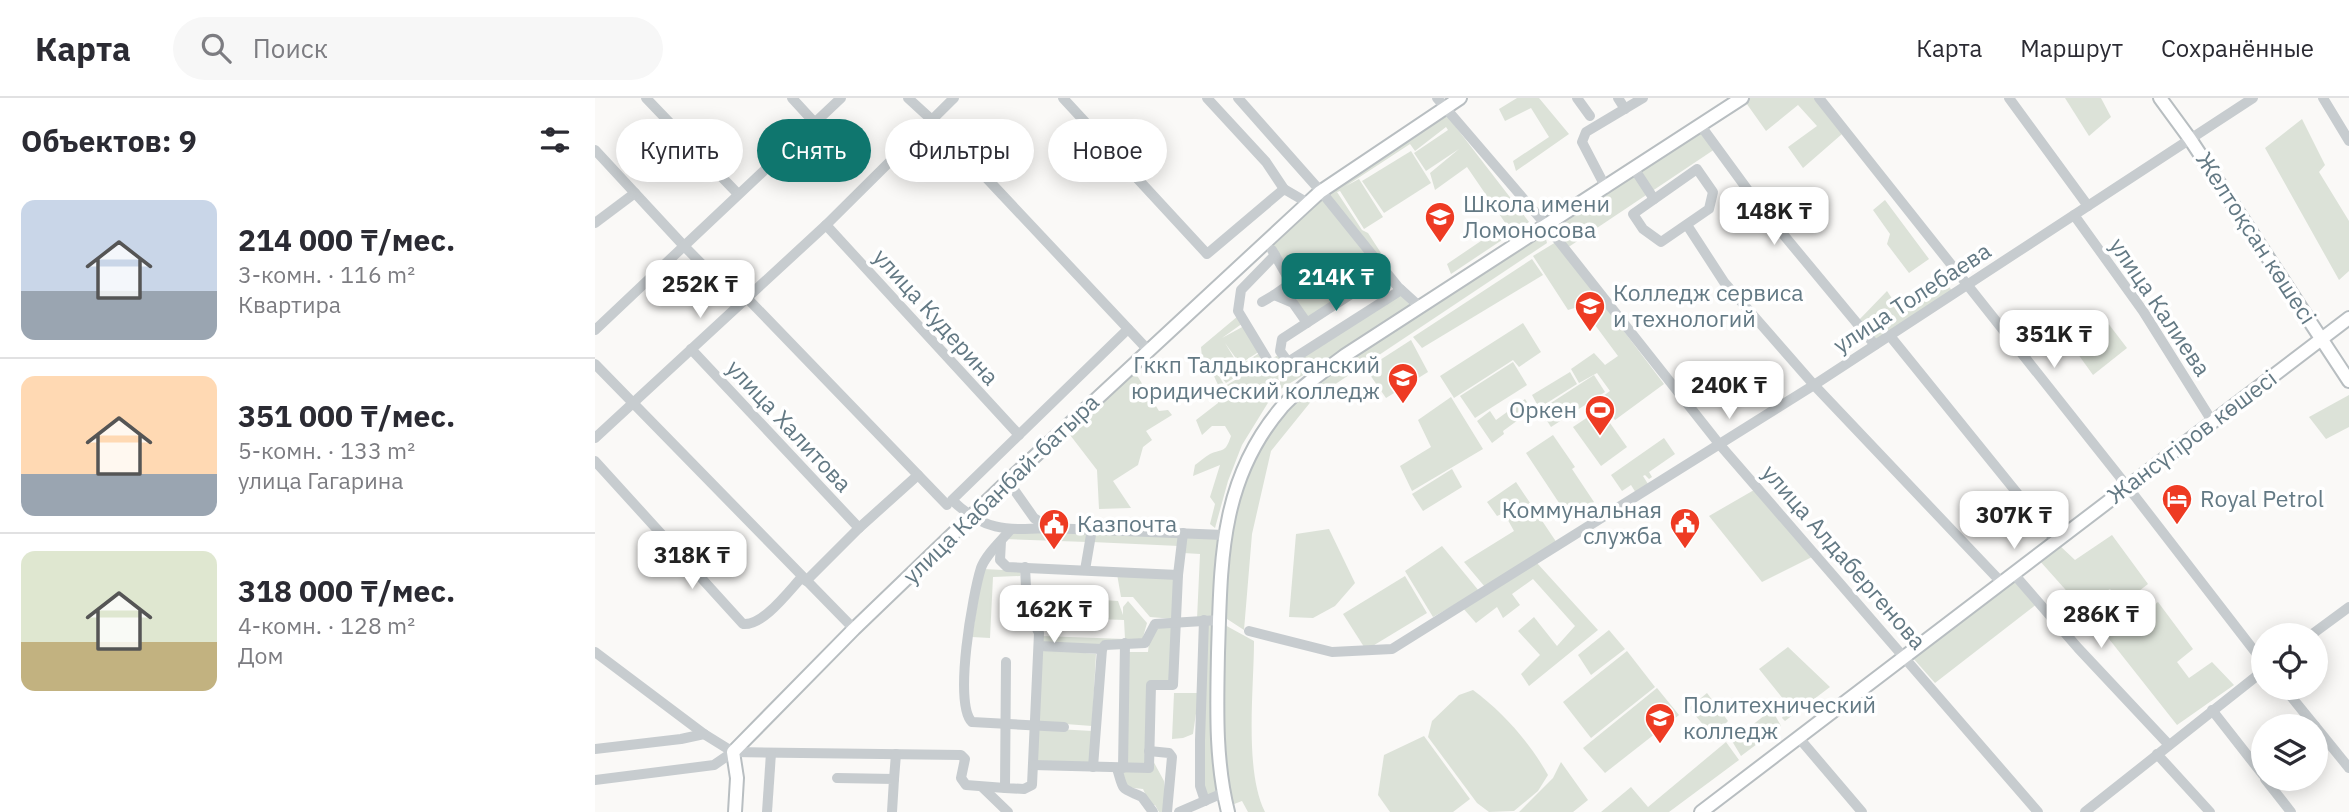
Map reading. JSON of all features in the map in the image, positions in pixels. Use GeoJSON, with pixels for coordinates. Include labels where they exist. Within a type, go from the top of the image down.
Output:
{"type":"FeatureCollection","features":[{"type":"Feature","properties":{"kind":"main road","name":"улица Кабанбай-батыра"},"geometry":{"type":"LineString","coordinates":[[733,752],[854,629],[970,517],[1320,191],[1441,103],[1460,98]]}},
{"type":"Feature","properties":{"kind":"main road"},"geometry":{"type":"LineString","coordinates":[[1228,812],[1219,769],[1217,733],[1224,535],[1242,471],[1266,429],[1282,407],[1318,375],[1742,98]]}},
{"type":"Feature","properties":{"kind":"main road","name":"Желтоқсан көшесі"},"geometry":{"type":"LineString","coordinates":[[2160,98],[2190,139],[2349,381]]}},
{"type":"Feature","properties":{"kind":"main road","name":"Жансүгіров көшесі"},"geometry":{"type":"LineString","coordinates":[[1701,812],[2349,318]]}},
{"type":"Feature","properties":{"kind":"main road"},"geometry":{"type":"LineString","coordinates":[[733,752],[737,778],[735,812]]}},
{"type":"Feature","properties":{"kind":"street"},"geometry":{"type":"LineString","coordinates":[[646,98],[738,194]]}},
{"type":"Feature","properties":{"kind":"street"},"geometry":{"type":"LineString","coordinates":[[792,98],[811,119]]}},
{"type":"Feature","properties":{"kind":"street"},"geometry":{"type":"LineString","coordinates":[[817,119],[841,98]]}},
{"type":"Feature","properties":{"kind":"street"},"geometry":{"type":"LineString","coordinates":[[908,98],[931,119]]}},
{"type":"Feature","properties":{"kind":"street"},"geometry":{"type":"LineString","coordinates":[[933,119],[954,98]]}},
{"type":"Feature","properties":{"kind":"street"},"geometry":{"type":"LineString","coordinates":[[1063,98],[1207,254],[1284,189]]}},
{"type":"Feature","properties":{"kind":"street"},"geometry":{"type":"LineString","coordinates":[[1207,98],[1266,162],[1284,189],[1308,203]]}},
{"type":"Feature","properties":{"kind":"street"},"geometry":{"type":"LineString","coordinates":[[1238,98],[1320,191],[1385,272],[1420,307]]}},
{"type":"Feature","properties":{"kind":"street"},"geometry":{"type":"LineString","coordinates":[[1577,98],[1590,116]]}},
{"type":"Feature","properties":{"kind":"street"},"geometry":{"type":"LineString","coordinates":[[1618,98],[1625,109]]}},
{"type":"Feature","properties":{"kind":"street"},"geometry":{"type":"LineString","coordinates":[[1606,188],[1582,142],[1583,136],[1643,98]]}},
{"type":"Feature","properties":{"kind":"street"},"geometry":{"type":"LineString","coordinates":[[1819,98],[2251,646]]}},
{"type":"Feature","properties":{"kind":"street"},"geometry":{"type":"LineString","coordinates":[[2009,98],[2088,206]]}},
{"type":"Feature","properties":{"kind":"street","name":"улица Толебаева"},"geometry":{"type":"LineString","coordinates":[[1249,631],[1332,652],[1392,649],[1814,385],[2253,98]]}},
{"type":"Feature","properties":{"kind":"street"},"geometry":{"type":"LineString","coordinates":[[2323,98],[2349,141]]}},
{"type":"Feature","properties":{"kind":"street","name":"улица Алдабергенова"},"geometry":{"type":"LineString","coordinates":[[1441,103],[1546,225],[1720,445],[2038,812]]}},
{"type":"Feature","properties":{"kind":"street"},"geometry":{"type":"LineString","coordinates":[[1701,125],[1758,204],[1875,345]]}},
{"type":"Feature","properties":{"kind":"street"},"geometry":{"type":"LineString","coordinates":[[595,150],[684,246],[743,300],[947,505]]}},
{"type":"Feature","properties":{"kind":"street"},"geometry":{"type":"LineString","coordinates":[[595,438],[826,225],[885,167]]}},
{"type":"Feature","properties":{"kind":"street"},"geometry":{"type":"LineString","coordinates":[[1697,169],[1713,191],[1709,209],[1661,242],[1643,229],[1633,214],[1654,199],[1697,169]]}},
{"type":"Feature","properties":{"kind":"street"},"geometry":{"type":"LineString","coordinates":[[1635,170],[1654,199]]}},
{"type":"Feature","properties":{"kind":"street"},"geometry":{"type":"LineString","coordinates":[[595,330],[757,176]]}},
{"type":"Feature","properties":{"kind":"street"},"geometry":{"type":"LineString","coordinates":[[990,182],[1148,350]]}},
{"type":"Feature","properties":{"kind":"street"},"geometry":{"type":"LineString","coordinates":[[595,223],[635,193]]}},
{"type":"Feature","properties":{"kind":"street","name":"улица Калиева"},"geometry":{"type":"LineString","coordinates":[[2074,215],[2143,311],[2212,421]]}},
{"type":"Feature","properties":{"kind":"street","name":"улица Кудерина"},"geometry":{"type":"LineString","coordinates":[[826,225],[1019,435]]}},
{"type":"Feature","properties":{"kind":"street"},"geometry":{"type":"LineString","coordinates":[[1687,225],[1724,282],[1814,385],[2001,582]]}},
{"type":"Feature","properties":{"kind":"street"},"geometry":{"type":"LineString","coordinates":[[1262,302],[1291,283],[1267,241]]}},
{"type":"Feature","properties":{"kind":"street"},"geometry":{"type":"LineString","coordinates":[[1267,359],[1238,311],[1241,290],[1275,255]]}},
{"type":"Feature","properties":{"kind":"street"},"geometry":{"type":"LineString","coordinates":[[1385,272],[1282,339],[1280,351],[1288,362],[1402,290]]}},
{"type":"Feature","properties":{"kind":"street"},"geometry":{"type":"LineString","coordinates":[[1372,281],[1385,300]]}},
{"type":"Feature","properties":{"kind":"street"},"geometry":{"type":"LineString","coordinates":[[1274,295],[1293,303],[1307,323]]}},
{"type":"Feature","properties":{"kind":"street"},"geometry":{"type":"LineString","coordinates":[[1128,330],[952,500],[970,517],[1011,529],[1224,535]]}},
{"type":"Feature","properties":{"kind":"street"},"geometry":{"type":"LineString","coordinates":[[1889,336],[2056,541]]}},
{"type":"Feature","properties":{"kind":"street","name":"улица Халитова"},"geometry":{"type":"LineString","coordinates":[[691,349],[859,528]]}},
{"type":"Feature","properties":{"kind":"street"},"geometry":{"type":"LineString","coordinates":[[595,364],[854,629]]}},
{"type":"Feature","properties":{"kind":"street"},"geometry":{"type":"LineString","coordinates":[[595,461],[743,624],[751,625],[762,619],[918,475]]}},
{"type":"Feature","properties":{"kind":"street"},"geometry":{"type":"LineString","coordinates":[[1008,481],[1034,518],[1049,528]]}},
{"type":"Feature","properties":{"kind":"street"},"geometry":{"type":"LineString","coordinates":[[1011,529],[982,565],[964,660],[968,718],[972,722],[1064,727]]}},
{"type":"Feature","properties":{"kind":"street"},"geometry":{"type":"LineString","coordinates":[[1085,570],[1092,530]]}},
{"type":"Feature","properties":{"kind":"street"},"geometry":{"type":"LineString","coordinates":[[1033,765],[1149,768],[1151,685],[1173,685],[1178,575],[1183,533]]}},
{"type":"Feature","properties":{"kind":"street"},"geometry":{"type":"LineString","coordinates":[[1001,541],[1000,560],[1007,567],[1178,575]]}},
{"type":"Feature","properties":{"kind":"street"},"geometry":{"type":"LineString","coordinates":[[595,652],[704,734],[733,752],[961,755],[965,759],[961,778],[963,783],[982,787],[1024,789],[1032,785],[1039,646],[1039,633],[1027,608],[1025,568]]}},
{"type":"Feature","properties":{"kind":"street"},"geometry":{"type":"LineString","coordinates":[[2013,573],[2078,648],[2169,744]]}},
{"type":"Feature","properties":{"kind":"street"},"geometry":{"type":"LineString","coordinates":[[2328,623],[2348,609]]}},
{"type":"Feature","properties":{"kind":"street"},"geometry":{"type":"LineString","coordinates":[[1201,806],[1204,620]]}},
{"type":"Feature","properties":{"kind":"street"},"geometry":{"type":"LineString","coordinates":[[1093,767],[1103,649],[1108,644],[1145,643],[1155,624],[1219,620]]}},
{"type":"Feature","properties":{"kind":"street"},"geometry":{"type":"LineString","coordinates":[[1125,643],[1120,768],[1123,789],[1142,797],[1153,812]]}},
{"type":"Feature","properties":{"kind":"street"},"geometry":{"type":"LineString","coordinates":[[1039,646],[1103,649]]}},
{"type":"Feature","properties":{"kind":"street"},"geometry":{"type":"LineString","coordinates":[[1005,788],[1006,662]]}},
{"type":"Feature","properties":{"kind":"street"},"geometry":{"type":"LineString","coordinates":[[2085,812],[2251,680]]}},
{"type":"Feature","properties":{"kind":"street"},"geometry":{"type":"LineString","coordinates":[[2294,700],[2305,714]]}},
{"type":"Feature","properties":{"kind":"street"},"geometry":{"type":"LineString","coordinates":[[2212,710],[2251,760]]}},
{"type":"Feature","properties":{"kind":"street"},"geometry":{"type":"LineString","coordinates":[[595,749],[704,734]]}},
{"type":"Feature","properties":{"kind":"street"},"geometry":{"type":"LineString","coordinates":[[1799,738],[1861,812]]}},
{"type":"Feature","properties":{"kind":"street"},"geometry":{"type":"LineString","coordinates":[[2328,742],[2349,768]]}},
{"type":"Feature","properties":{"kind":"street"},"geometry":{"type":"LineString","coordinates":[[1149,751],[1169,753],[1172,757],[1167,812]]}},
{"type":"Feature","properties":{"kind":"street"},"geometry":{"type":"LineString","coordinates":[[595,780],[714,765],[733,752]]}},
{"type":"Feature","properties":{"kind":"street"},"geometry":{"type":"LineString","coordinates":[[767,812],[771,753]]}},
{"type":"Feature","properties":{"kind":"street"},"geometry":{"type":"LineString","coordinates":[[892,812],[896,754]]}},
{"type":"Feature","properties":{"kind":"street"},"geometry":{"type":"LineString","coordinates":[[2157,754],[2210,812]]}},
{"type":"Feature","properties":{"kind":"street"},"geometry":{"type":"LineString","coordinates":[[837,778],[894,779]]}},
{"type":"Feature","properties":{"kind":"street"},"geometry":{"type":"LineString","coordinates":[[982,787],[1008,812]]}},
{"type":"Feature","properties":{"kind":"street"},"geometry":{"type":"LineString","coordinates":[[2275,791],[2291,812]]}},
{"type":"Feature","properties":{"kind":"street"},"geometry":{"type":"LineString","coordinates":[[1179,812],[1201,806],[1223,793]]}},
{"type":"Feature","properties":{"kind":"shaded area"},"geometry":{"type":"Polygon","coordinates":[[[1517,98],[1539,98],[1569,134],[1516,171],[1513,161],[1549,137],[1531,108],[1505,121],[1499,109],[1517,98]]]}},
{"type":"Feature","properties":{"kind":"shaded area"},"geometry":{"type":"Polygon","coordinates":[[[1815,98],[1842,134],[1803,168],[1788,147],[1817,126],[1798,105],[1766,131],[1744,100],[1815,98]]]}},
{"type":"Feature","properties":{"kind":"shaded area"},"geometry":{"type":"Polygon","coordinates":[[[2065,98],[2101,98],[2111,117],[2089,136],[2065,98]]]}},
{"type":"Feature","properties":{"kind":"shaded area"},"geometry":{"type":"Polygon","coordinates":[[[1445,113],[1529,222],[1451,274],[1447,264],[1506,224],[1467,167],[1435,190],[1430,173],[1459,149],[1426,171],[1414,153],[1448,130],[1446,127],[1415,151],[1410,144],[1346,186],[1359,179],[1383,217],[1364,229],[1340,191],[1337,192],[1381,253],[1376,256],[1326,191],[1445,113]]]}},
{"type":"Feature","properties":{"kind":"shaded area"},"geometry":{"type":"Polygon","coordinates":[[[2302,119],[2325,165],[2319,172],[2349,221],[2349,271],[2339,280],[2265,148],[2302,119]]]}},
{"type":"Feature","properties":{"kind":"shaded area"},"geometry":{"type":"Polygon","coordinates":[[[1700,130],[1715,149],[1567,248],[1551,227],[1700,130]]]}},
{"type":"Feature","properties":{"kind":"shaded area"},"geometry":{"type":"Polygon","coordinates":[[[1411,151],[1431,183],[1384,213],[1362,181],[1411,151]]]}},
{"type":"Feature","properties":{"kind":"shaded area"},"geometry":{"type":"Polygon","coordinates":[[[1321,196],[1382,272],[1306,318],[1280,293],[1294,285],[1302,292],[1288,272],[1301,263],[1315,283],[1304,291],[1316,283],[1302,259],[1286,269],[1269,241],[1321,196]]]}},
{"type":"Feature","properties":{"kind":"shaded area"},"geometry":{"type":"Polygon","coordinates":[[[1885,200],[1929,259],[1909,273],[1887,244],[1890,234],[1873,210],[1885,200]]]}},
{"type":"Feature","properties":{"kind":"shaded area"},"geometry":{"type":"Polygon","coordinates":[[[1544,231],[1547,243],[1313,399],[1271,451],[1252,534],[1244,630],[1224,617],[1227,532],[1251,462],[1283,411],[1336,362],[1544,231]]]}},
{"type":"Feature","properties":{"kind":"shaded area"},"geometry":{"type":"Polygon","coordinates":[[[1556,242],[1664,384],[1615,420],[1599,399],[1610,391],[1597,373],[1579,383],[1571,369],[1594,353],[1605,365],[1618,356],[1581,306],[1568,310],[1533,256],[1556,242]]]}},
{"type":"Feature","properties":{"kind":"shaded area"},"geometry":{"type":"Polygon","coordinates":[[[1532,259],[1543,275],[1422,348],[1413,337],[1532,259]]]}},
{"type":"Feature","properties":{"kind":"shaded area"},"geometry":{"type":"Polygon","coordinates":[[[1940,273],[1952,291],[1876,342],[1858,321],[1887,291],[1897,306],[1915,297],[1914,293],[1940,273]]]}},
{"type":"Feature","properties":{"kind":"shaded area"},"geometry":{"type":"Polygon","coordinates":[[[1399,293],[1413,308],[1274,393],[1242,445],[1228,481],[1215,528],[1210,524],[1215,504],[1210,497],[1220,465],[1193,476],[1195,465],[1210,454],[1223,450],[1231,436],[1225,426],[1212,426],[1202,435],[1196,420],[1218,403],[1223,392],[1209,365],[1202,358],[1201,347],[1238,316],[1243,323],[1222,338],[1244,326],[1260,351],[1240,364],[1225,343],[1239,366],[1261,352],[1263,359],[1237,377],[1224,358],[1216,363],[1216,368],[1223,363],[1234,378],[1226,383],[1216,371],[1225,386],[1278,355],[1287,365],[1399,293]]]}},
{"type":"Feature","properties":{"kind":"shaded area"},"geometry":{"type":"Polygon","coordinates":[[[2104,318],[2127,348],[2093,375],[2070,343],[2104,318]]]}},
{"type":"Feature","properties":{"kind":"shaded area"},"geometry":{"type":"Polygon","coordinates":[[[1523,323],[1541,352],[1519,367],[1513,360],[1454,398],[1440,376],[1523,323]]]}},
{"type":"Feature","properties":{"kind":"shaded area"},"geometry":{"type":"Polygon","coordinates":[[[1411,340],[1428,372],[1386,398],[1366,369],[1411,340]]]}},
{"type":"Feature","properties":{"kind":"shaded area"},"geometry":{"type":"Polygon","coordinates":[[[1513,362],[1527,385],[1475,418],[1460,396],[1513,362]]]}},
{"type":"Feature","properties":{"kind":"shaded area"},"geometry":{"type":"Polygon","coordinates":[[[1133,369],[1159,411],[1168,410],[1172,415],[1146,431],[1152,440],[1143,447],[1138,465],[1113,481],[1131,508],[1099,509],[1097,470],[1067,431],[1133,369]]]}},
{"type":"Feature","properties":{"kind":"shaded area","name":"Оркен"},"geometry":{"type":"Polygon","coordinates":[[[1570,372],[1577,384],[1539,408],[1532,395],[1570,372]]]}},
{"type":"Feature","properties":{"kind":"shaded area","name":"Оркен"},"geometry":{"type":"Polygon","coordinates":[[[1594,375],[1605,392],[1551,427],[1540,410],[1594,375]]]}},
{"type":"Feature","properties":{"kind":"shaded area"},"geometry":{"type":"Polygon","coordinates":[[[2349,395],[2349,427],[2326,439],[2309,417],[2349,395]]]}},
{"type":"Feature","properties":{"kind":"shaded area"},"geometry":{"type":"Polygon","coordinates":[[[1451,397],[1483,449],[1412,491],[1400,466],[1431,447],[1418,420],[1451,397]]]}},
{"type":"Feature","properties":{"kind":"shaded area","name":"Оркен"},"geometry":{"type":"Polygon","coordinates":[[[1525,399],[1532,410],[1503,431],[1504,434],[1492,443],[1477,421],[1490,411],[1496,420],[1525,399]]]}},
{"type":"Feature","properties":{"kind":"shaded area","name":"Оркен"},"geometry":{"type":"Polygon","coordinates":[[[1600,409],[1627,447],[1601,466],[1573,427],[1600,409]]]}},
{"type":"Feature","properties":{"kind":"shaded area"},"geometry":{"type":"Polygon","coordinates":[[[1553,435],[1594,502],[1569,518],[1526,453],[1553,435]]]}},
{"type":"Feature","properties":{"kind":"shaded area","name":"Оркен"},"geometry":{"type":"Polygon","coordinates":[[[1664,438],[1675,454],[1649,472],[1652,477],[1649,479],[1643,476],[1648,484],[1636,493],[1631,485],[1622,491],[1611,475],[1664,438]]]}},
{"type":"Feature","properties":{"kind":"shaded area"},"geometry":{"type":"Polygon","coordinates":[[[1452,469],[1462,487],[1423,511],[1412,494],[1452,469]]]}},
{"type":"Feature","properties":{"kind":"shaded area"},"geometry":{"type":"Polygon","coordinates":[[[1516,482],[1557,543],[1485,587],[1464,562],[1514,531],[1504,513],[1497,516],[1487,502],[1516,482]]]}},
{"type":"Feature","properties":{"kind":"shaded area"},"geometry":{"type":"Polygon","coordinates":[[[1754,490],[1812,557],[1762,582],[1709,516],[1754,490]]]}},
{"type":"Feature","properties":{"kind":"shaded area"},"geometry":{"type":"Polygon","coordinates":[[[1016,526],[1090,532],[1087,542],[1005,539],[1016,526]]]}},
{"type":"Feature","properties":{"kind":"shaded area"},"geometry":{"type":"Polygon","coordinates":[[[1329,529],[1355,583],[1335,606],[1313,618],[1289,617],[1296,534],[1329,529]]]}},
{"type":"Feature","properties":{"kind":"shaded area"},"geometry":{"type":"Polygon","coordinates":[[[1094,531],[1181,536],[1179,546],[1092,542],[1094,531]]]}},
{"type":"Feature","properties":{"kind":"shaded area"},"geometry":{"type":"Polygon","coordinates":[[[1184,535],[1222,537],[1217,618],[1197,619],[1200,554],[1183,553],[1184,535]]]}},
{"type":"Feature","properties":{"kind":"shaded area"},"geometry":{"type":"Polygon","coordinates":[[[2112,535],[2148,584],[2130,598],[2142,614],[2158,602],[2193,649],[2177,662],[2189,678],[2212,662],[2234,685],[2177,725],[2098,625],[2123,604],[2110,589],[2081,607],[2039,560],[2059,545],[2075,560],[2112,535]]]}},
{"type":"Feature","properties":{"kind":"shaded area"},"geometry":{"type":"Polygon","coordinates":[[[1442,546],[1479,591],[1433,617],[1405,571],[1442,546]]]}},
{"type":"Feature","properties":{"kind":"shaded area"},"geometry":{"type":"Polygon","coordinates":[[[1537,563],[1598,630],[1529,686],[1521,674],[1540,655],[1518,631],[1534,617],[1557,646],[1575,626],[1533,579],[1512,594],[1520,605],[1503,618],[1497,607],[1476,623],[1462,607],[1537,563]]]}},
{"type":"Feature","properties":{"kind":"shaded area"},"geometry":{"type":"Polygon","coordinates":[[[983,569],[1021,571],[1020,576],[993,577],[990,638],[972,637],[983,569]]]}},
{"type":"Feature","properties":{"kind":"shaded area"},"geometry":{"type":"Polygon","coordinates":[[[1117,574],[1176,577],[1174,619],[1150,617],[1133,597],[1121,597],[1117,574]]]}},
{"type":"Feature","properties":{"kind":"shaded area"},"geometry":{"type":"Polygon","coordinates":[[[1405,576],[1427,613],[1366,650],[1343,614],[1405,576]]]}},
{"type":"Feature","properties":{"kind":"shaded area"},"geometry":{"type":"Polygon","coordinates":[[[2013,578],[2037,604],[1935,683],[1912,657],[2013,578]]]}},
{"type":"Feature","properties":{"kind":"shaded area"},"geometry":{"type":"Polygon","coordinates":[[[1072,598],[1118,601],[1123,615],[1123,607],[1128,601],[1147,623],[1140,648],[1041,643],[1042,636],[1125,639],[1124,620],[1071,618],[1072,598]]]}},
{"type":"Feature","properties":{"kind":"shaded area"},"geometry":{"type":"Polygon","coordinates":[[[1151,621],[1175,622],[1171,684],[1150,683],[1148,767],[1124,766],[1128,652],[1148,652],[1151,621]]]}},
{"type":"Feature","properties":{"kind":"shaded area"},"geometry":{"type":"Polygon","coordinates":[[[1207,622],[1217,623],[1221,792],[1206,798],[1203,786],[1207,622]]]}},
{"type":"Feature","properties":{"kind":"shaded area"},"geometry":{"type":"Polygon","coordinates":[[[1223,624],[1254,641],[1252,752],[1258,795],[1265,812],[1248,812],[1242,801],[1229,806],[1221,768],[1223,624]]]}},
{"type":"Feature","properties":{"kind":"shaded area"},"geometry":{"type":"Polygon","coordinates":[[[1609,630],[1625,649],[1591,675],[1578,655],[1609,630]]]}},
{"type":"Feature","properties":{"kind":"shaded area"},"geometry":{"type":"Polygon","coordinates":[[[1788,647],[1830,687],[1785,721],[1782,718],[1788,705],[1759,669],[1788,647]]]}},
{"type":"Feature","properties":{"kind":"shaded area"},"geometry":{"type":"Polygon","coordinates":[[[1041,649],[1096,654],[1092,726],[1039,722],[1041,649]]]}},
{"type":"Feature","properties":{"kind":"shaded area"},"geometry":{"type":"Polygon","coordinates":[[[1627,651],[1655,687],[1591,738],[1563,702],[1627,651]]]}},
{"type":"Feature","properties":{"kind":"shaded area"},"geometry":{"type":"Polygon","coordinates":[[[1657,688],[1679,715],[1605,773],[1583,748],[1657,688]]]}},
{"type":"Feature","properties":{"kind":"shaded area"},"geometry":{"type":"Polygon","coordinates":[[[1473,690],[1515,729],[1548,775],[1538,791],[1514,811],[1489,812],[1477,803],[1428,737],[1432,721],[1459,695],[1473,690]]]}},
{"type":"Feature","properties":{"kind":"shaded area"},"geometry":{"type":"Polygon","coordinates":[[[1174,693],[1199,693],[1193,734],[1172,739],[1174,693]]]}},
{"type":"Feature","properties":{"kind":"shaded area"},"geometry":{"type":"Polygon","coordinates":[[[1707,693],[1728,721],[1722,727],[1727,736],[1717,741],[1689,708],[1707,693]]]}},
{"type":"Feature","properties":{"kind":"shaded area"},"geometry":{"type":"Polygon","coordinates":[[[1779,704],[1776,717],[1781,726],[1741,756],[1732,741],[1779,704]]]}},
{"type":"Feature","properties":{"kind":"shaded area"},"geometry":{"type":"Polygon","coordinates":[[[1039,728],[1092,731],[1091,764],[1035,762],[1039,728]]]}},
{"type":"Feature","properties":{"kind":"shaded area"},"geometry":{"type":"Polygon","coordinates":[[[1424,736],[1470,799],[1453,812],[1390,812],[1378,795],[1384,755],[1424,736]]]}},
{"type":"Feature","properties":{"kind":"shaded area"},"geometry":{"type":"Polygon","coordinates":[[[1726,742],[1739,760],[1669,812],[1601,812],[1631,787],[1648,807],[1726,742]]]}},
{"type":"Feature","properties":{"kind":"shaded area"},"geometry":{"type":"Polygon","coordinates":[[[1151,757],[1164,781],[1167,812],[1159,812],[1155,805],[1151,806],[1143,789],[1125,787],[1120,770],[1150,770],[1151,757]]]}},
{"type":"Feature","properties":{"kind":"shaded area"},"geometry":{"type":"Polygon","coordinates":[[[1561,762],[1588,800],[1573,812],[1519,812],[1553,778],[1561,762]]]}},
{"type":"Feature","properties":{"kind":"place","name":"Школа имени Ломоносова"},"geometry":{"type":"Point","coordinates":[1440,244]}},
{"type":"Feature","properties":{"kind":"place","name":"Колледж сервиса и технологий"},"geometry":{"type":"Point","coordinates":[1590,333]}},
{"type":"Feature","properties":{"kind":"place","name":"Гккп Талдыкорганский юридический колледж"},"geometry":{"type":"Point","coordinates":[1403,405]}},
{"type":"Feature","properties":{"kind":"place","name":"Оркен"},"geometry":{"type":"Point","coordinates":[1600,437]}},
{"type":"Feature","properties":{"kind":"place","name":"Royal Petrol"},"geometry":{"type":"Point","coordinates":[2177,526]}},
{"type":"Feature","properties":{"kind":"place","name":"Коммунальная служба"},"geometry":{"type":"Point","coordinates":[1685,550]}},
{"type":"Feature","properties":{"kind":"place","name":"Казпочта"},"geometry":{"type":"Point","coordinates":[1054,551]}},
{"type":"Feature","properties":{"kind":"place","name":"Политехнический колледж"},"geometry":{"type":"Point","coordinates":[1660,745]}}]}
